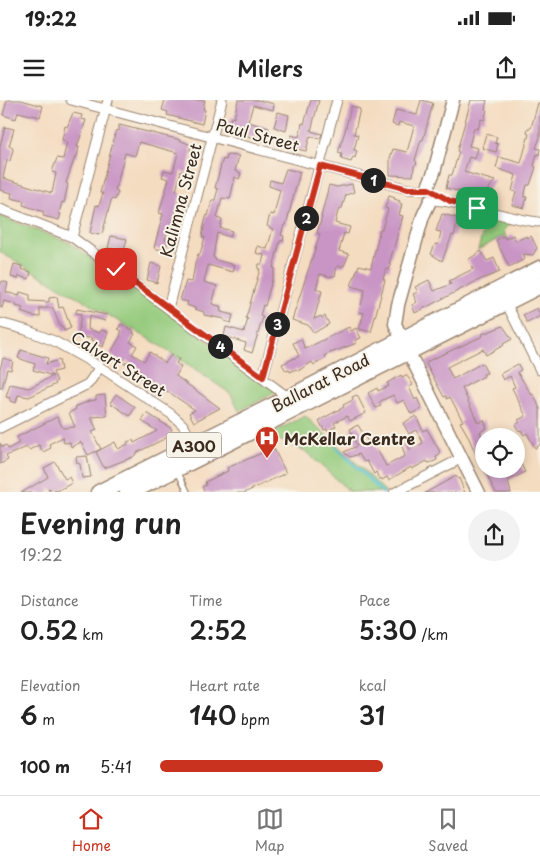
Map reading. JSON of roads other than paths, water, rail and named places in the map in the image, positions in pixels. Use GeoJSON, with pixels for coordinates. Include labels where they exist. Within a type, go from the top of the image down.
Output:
{"type":"FeatureCollection","features":[{"type":"Feature","properties":{"kind":"highway","name":"Ballarat Road"},"geometry":{"type":"LineString","coordinates":[[99,492],[281,417],[540,269]]}},
{"type":"Feature","properties":{"kind":"highway","name":"Ballarat Road"},"geometry":{"type":"LineString","coordinates":[[128,492],[177,468],[197,451],[290,398],[540,285]]}},
{"type":"Feature","properties":{"kind":"street","name":"Paul Street"},"geometry":{"type":"LineString","coordinates":[[71,100],[107,104],[212,137],[519,219],[540,221]]}},
{"type":"Feature","properties":{"kind":"street","name":"Kalimna Street"},"geometry":{"type":"LineString","coordinates":[[168,308],[222,100]]}},
{"type":"Feature","properties":{"kind":"street"},"geometry":{"type":"LineString","coordinates":[[263,377],[337,100]]}},
{"type":"Feature","properties":{"kind":"street"},"geometry":{"type":"LineString","coordinates":[[453,100],[398,305],[395,324],[479,492]]}},
{"type":"Feature","properties":{"kind":"street"},"geometry":{"type":"LineString","coordinates":[[72,237],[107,104]]}},
{"type":"Feature","properties":{"kind":"street"},"geometry":{"type":"LineString","coordinates":[[0,209],[72,237],[290,398]]}},
{"type":"Feature","properties":{"kind":"street"},"geometry":{"type":"LineString","coordinates":[[505,302],[540,370]]}},
{"type":"Feature","properties":{"kind":"street","name":"Calvert Street"},"geometry":{"type":"LineString","coordinates":[[0,323],[26,330],[54,341],[100,367],[171,414],[183,425],[197,451]]}},
{"type":"Feature","properties":{"kind":"street"},"geometry":{"type":"LineString","coordinates":[[0,428],[88,384],[100,367]]}},
{"type":"Feature","properties":{"kind":"street"},"geometry":{"type":"LineString","coordinates":[[394,492],[462,458]]}},
{"type":"Feature","properties":{"kind":"lane"},"geometry":{"type":"LineString","coordinates":[[177,468],[188,492]]}},
{"type":"Feature","properties":{"kind":"waterway"},"geometry":{"type":"LineString","coordinates":[[336,447],[382,492]]}},
{"type":"Feature","properties":{"kind":"place","name":"McKellar Centre"},"geometry":{"type":"Point","coordinates":[267,459]}}]}
